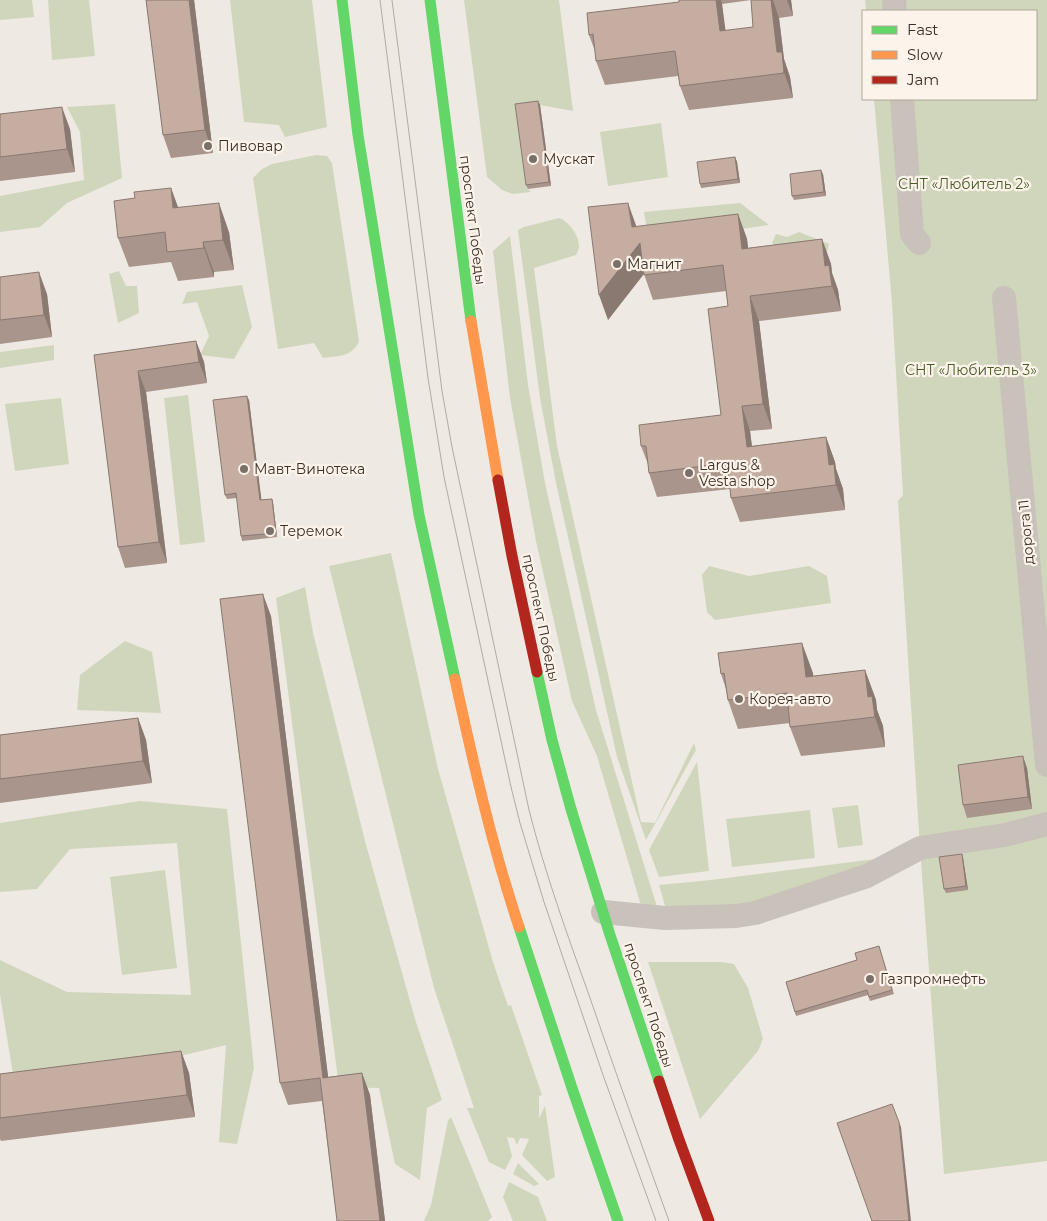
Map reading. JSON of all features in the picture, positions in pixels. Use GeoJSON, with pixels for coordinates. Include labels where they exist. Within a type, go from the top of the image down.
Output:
{"type":"FeatureCollection","features":[{"type":"Feature","properties":{"kind":"main road"},"geometry":{"type":"LineString","coordinates":[[342,0],[358,134],[419,515],[467,735],[497,857],[515,916],[618,1221]]}},
{"type":"Feature","properties":{"kind":"main road","name":"проспект Победы"},"geometry":{"type":"LineString","coordinates":[[430,0],[472,332],[512,556],[552,740],[603,912],[660,1084],[709,1221]]}},
{"type":"Feature","properties":{"kind":"street"},"geometry":{"type":"LineString","coordinates":[[902,100],[912,234],[919,243]]}},
{"type":"Feature","properties":{"kind":"street","name":"дорога 11"},"geometry":{"type":"LineString","coordinates":[[1004,298],[1047,765]]}},
{"type":"Feature","properties":{"kind":"street"},"geometry":{"type":"LineString","coordinates":[[603,912],[665,918],[736,916],[755,913],[867,876],[920,848],[1005,835],[1047,824]]}},
{"type":"Feature","properties":{"kind":"green space"},"geometry":{"type":"Polygon","coordinates":[[[0,0],[32,0],[34,17],[0,20],[0,0]]]}},
{"type":"Feature","properties":{"kind":"green space"},"geometry":{"type":"Polygon","coordinates":[[[48,0],[89,0],[95,56],[52,60],[48,0]]]}},
{"type":"Feature","properties":{"kind":"green space"},"geometry":{"type":"Polygon","coordinates":[[[230,0],[312,0],[327,127],[285,137],[279,125],[244,122],[230,0]]]}},
{"type":"Feature","properties":{"kind":"green space"},"geometry":{"type":"Polygon","coordinates":[[[464,0],[559,0],[573,111],[540,105],[517,109],[528,189],[531,192],[513,194],[502,190],[487,177],[464,0]]]}},
{"type":"Feature","properties":{"kind":"green space","name":"СНТ «Любитель 3»"},"geometry":{"type":"Polygon","coordinates":[[[865,0],[1047,0],[1047,1161],[944,1174],[920,848],[898,501],[903,495],[892,303],[874,100],[1037,100],[1037,10],[866,10],[865,0]]]}},
{"type":"Feature","properties":{"kind":"green space"},"geometry":{"type":"Polygon","coordinates":[[[115,104],[122,178],[67,203],[40,227],[0,232],[0,196],[84,180],[80,132],[67,107],[115,104]]]}},
{"type":"Feature","properties":{"kind":"green space"},"geometry":{"type":"Polygon","coordinates":[[[661,123],[668,177],[608,186],[600,132],[661,123]]]}},
{"type":"Feature","properties":{"kind":"green space"},"geometry":{"type":"Polygon","coordinates":[[[316,155],[327,156],[332,163],[359,341],[349,353],[323,358],[314,343],[278,349],[253,178],[262,169],[272,164],[316,155]]]}},
{"type":"Feature","properties":{"kind":"green space"},"geometry":{"type":"Polygon","coordinates":[[[740,203],[769,225],[649,242],[644,212],[740,203]]]}},
{"type":"Feature","properties":{"kind":"green space"},"geometry":{"type":"Polygon","coordinates":[[[559,218],[566,222],[576,234],[579,247],[576,255],[534,268],[557,446],[641,822],[655,823],[694,743],[696,750],[646,840],[617,757],[556,483],[540,398],[518,230],[559,218]]]}},
{"type":"Feature","properties":{"kind":"green space"},"geometry":{"type":"Polygon","coordinates":[[[799,232],[829,244],[827,253],[799,263],[772,243],[776,234],[787,237],[799,232]]]}},
{"type":"Feature","properties":{"kind":"green space"},"geometry":{"type":"Polygon","coordinates":[[[510,236],[528,385],[545,483],[596,710],[658,910],[642,909],[597,756],[572,701],[536,541],[510,398],[493,251],[510,236]]]}},
{"type":"Feature","properties":{"kind":"green space"},"geometry":{"type":"Polygon","coordinates":[[[119,271],[126,286],[137,286],[139,313],[118,323],[109,274],[119,271]]]}},
{"type":"Feature","properties":{"kind":"green space"},"geometry":{"type":"Polygon","coordinates":[[[242,285],[252,327],[234,359],[200,355],[209,336],[197,302],[182,304],[187,292],[242,285]]]}},
{"type":"Feature","properties":{"kind":"green space"},"geometry":{"type":"Polygon","coordinates":[[[54,345],[54,360],[0,368],[0,352],[54,345]]]}},
{"type":"Feature","properties":{"kind":"green space"},"geometry":{"type":"Polygon","coordinates":[[[188,395],[205,542],[180,545],[164,398],[188,395]]]}},
{"type":"Feature","properties":{"kind":"green space"},"geometry":{"type":"Polygon","coordinates":[[[61,398],[69,464],[15,471],[5,404],[61,398]]]}},
{"type":"Feature","properties":{"kind":"green space"},"geometry":{"type":"Polygon","coordinates":[[[391,553],[438,769],[493,962],[508,1006],[511,1005],[542,1095],[539,1096],[539,1118],[545,1106],[555,1177],[547,1181],[522,1155],[529,1139],[520,1138],[517,1145],[514,1138],[507,1137],[512,1156],[505,1170],[489,1162],[467,1108],[474,1108],[434,988],[329,566],[391,553]]]}},
{"type":"Feature","properties":{"kind":"green space"},"geometry":{"type":"Polygon","coordinates":[[[709,566],[749,576],[809,566],[827,576],[831,603],[715,620],[707,612],[702,575],[709,566]]]}},
{"type":"Feature","properties":{"kind":"green space"},"geometry":{"type":"Polygon","coordinates":[[[305,587],[313,633],[365,841],[415,1019],[442,1100],[427,1108],[420,1180],[395,1164],[379,1088],[339,1087],[276,598],[305,587]]]}},
{"type":"Feature","properties":{"kind":"green space"},"geometry":{"type":"Polygon","coordinates":[[[125,641],[152,652],[161,713],[77,710],[80,675],[125,641]]]}},
{"type":"Feature","properties":{"kind":"green space"},"geometry":{"type":"Polygon","coordinates":[[[697,762],[709,871],[659,877],[649,850],[697,762]]]}},
{"type":"Feature","properties":{"kind":"green space"},"geometry":{"type":"Polygon","coordinates":[[[140,801],[227,809],[254,1068],[237,1144],[219,1142],[226,1045],[172,1058],[14,1080],[0,995],[0,960],[67,992],[191,995],[177,843],[70,849],[37,889],[0,892],[0,823],[140,801]]]}},
{"type":"Feature","properties":{"kind":"green space"},"geometry":{"type":"Polygon","coordinates":[[[858,805],[863,845],[838,848],[832,808],[858,805]]]}},
{"type":"Feature","properties":{"kind":"green space"},"geometry":{"type":"Polygon","coordinates":[[[810,810],[815,858],[732,867],[726,819],[810,810]]]}},
{"type":"Feature","properties":{"kind":"green space"},"geometry":{"type":"Polygon","coordinates":[[[875,859],[868,866],[748,905],[666,909],[659,885],[711,880],[875,859]]]}},
{"type":"Feature","properties":{"kind":"green space"},"geometry":{"type":"Polygon","coordinates":[[[165,870],[177,968],[122,975],[110,877],[165,870]]]}},
{"type":"Feature","properties":{"kind":"green space"},"geometry":{"type":"Polygon","coordinates":[[[648,962],[721,962],[734,964],[748,988],[763,1039],[758,1051],[700,1119],[648,962]]]}},
{"type":"Feature","properties":{"kind":"green space"},"geometry":{"type":"Polygon","coordinates":[[[451,1117],[492,1217],[488,1221],[424,1221],[431,1205],[448,1120],[451,1117]]]}},
{"type":"Feature","properties":{"kind":"green space"},"geometry":{"type":"Polygon","coordinates":[[[518,1163],[539,1184],[534,1186],[513,1174],[518,1163]]]}},
{"type":"Feature","properties":{"kind":"green space"},"geometry":{"type":"Polygon","coordinates":[[[509,1182],[538,1197],[547,1221],[513,1221],[503,1197],[509,1182]]]}},
{"type":"Feature","properties":{"kind":"building"},"geometry":{"type":"Polygon","coordinates":[[[146,0],[189,0],[205,130],[163,135],[146,0]]]}},
{"type":"Feature","properties":{"kind":"building"},"geometry":{"type":"Polygon","coordinates":[[[679,0],[716,0],[720,31],[753,27],[751,0],[771,0],[777,52],[782,52],[784,73],[680,86],[675,51],[596,61],[593,34],[589,35],[587,13],[679,2],[679,0]]]}},
{"type":"Feature","properties":{"kind":"building"},"geometry":{"type":"Polygon","coordinates":[[[538,101],[549,182],[526,185],[515,104],[538,101]]]}},
{"type":"Feature","properties":{"kind":"building"},"geometry":{"type":"Polygon","coordinates":[[[62,107],[67,149],[0,157],[0,114],[62,107]]]}},
{"type":"Feature","properties":{"kind":"building"},"geometry":{"type":"Polygon","coordinates":[[[735,157],[738,179],[700,184],[697,162],[735,157]]]}},
{"type":"Feature","properties":{"kind":"building"},"geometry":{"type":"Polygon","coordinates":[[[821,170],[824,192],[792,196],[790,174],[821,170]]]}},
{"type":"Feature","properties":{"kind":"building"},"geometry":{"type":"Polygon","coordinates":[[[171,188],[173,208],[219,203],[223,240],[203,242],[204,248],[167,252],[165,232],[118,238],[114,201],[135,198],[134,192],[171,188]]]}},
{"type":"Feature","properties":{"kind":"building"},"geometry":{"type":"Polygon","coordinates":[[[628,203],[632,227],[738,214],[742,249],[822,239],[825,266],[829,265],[832,286],[750,296],[763,404],[742,406],[747,447],[826,437],[829,465],[834,464],[836,485],[731,498],[727,463],[649,473],[646,446],[641,446],[639,425],[721,415],[708,309],[728,306],[723,265],[644,275],[640,243],[599,295],[588,207],[628,203]]]}},
{"type":"Feature","properties":{"kind":"building"},"geometry":{"type":"Polygon","coordinates":[[[39,272],[44,315],[0,320],[0,277],[39,272]]]}},
{"type":"Feature","properties":{"kind":"building"},"geometry":{"type":"Polygon","coordinates":[[[196,341],[199,362],[138,371],[159,542],[118,547],[94,355],[196,341]]]}},
{"type":"Feature","properties":{"kind":"building"},"geometry":{"type":"Polygon","coordinates":[[[247,396],[260,500],[272,499],[276,533],[241,536],[236,493],[225,495],[213,400],[247,396]]]}},
{"type":"Feature","properties":{"kind":"building"},"geometry":{"type":"Polygon","coordinates":[[[263,594],[323,1078],[362,1073],[380,1221],[337,1221],[320,1078],[280,1083],[220,599],[263,594]]]}},
{"type":"Feature","properties":{"kind":"building"},"geometry":{"type":"Polygon","coordinates":[[[802,643],[806,677],[865,670],[868,697],[872,696],[875,717],[790,727],[787,693],[728,700],[724,673],[721,674],[718,653],[802,643]]]}},
{"type":"Feature","properties":{"kind":"building"},"geometry":{"type":"Polygon","coordinates":[[[138,718],[143,761],[0,779],[0,735],[138,718]]]}},
{"type":"Feature","properties":{"kind":"building"},"geometry":{"type":"Polygon","coordinates":[[[1023,756],[1028,797],[963,805],[958,765],[1023,756]]]}},
{"type":"Feature","properties":{"kind":"building"},"geometry":{"type":"Polygon","coordinates":[[[962,854],[966,886],[944,889],[939,857],[962,854]]]}},
{"type":"Feature","properties":{"kind":"building"},"geometry":{"type":"Polygon","coordinates":[[[879,946],[892,990],[869,997],[867,990],[795,1012],[786,982],[857,960],[855,953],[879,946]]]}},
{"type":"Feature","properties":{"kind":"building"},"geometry":{"type":"Polygon","coordinates":[[[181,1051],[187,1095],[0,1118],[0,1074],[181,1051]]]}},
{"type":"Feature","properties":{"kind":"building"},"geometry":{"type":"Polygon","coordinates":[[[892,1104],[899,1122],[909,1221],[872,1221],[837,1123],[892,1104]]]}},
{"type":"Feature","properties":{"kind":"tram line"},"geometry":{"type":"LineString","coordinates":[[380,0],[428,378],[444,477],[511,787],[544,902],[603,1075],[656,1221]]}},
{"type":"Feature","properties":{"kind":"tram line"},"geometry":{"type":"LineString","coordinates":[[392,0],[442,391],[452,447],[529,810],[542,857],[565,926],[669,1221]]}},
{"type":"Feature","properties":{"kind":"traffic: fast"},"geometry":{"type":"LineString","coordinates":[[342,0],[358,135],[419,515],[455,679]]}},
{"type":"Feature","properties":{"kind":"traffic: fast"},"geometry":{"type":"LineString","coordinates":[[430,0],[471,321]]}},
{"type":"Feature","properties":{"kind":"traffic: fast"},"geometry":{"type":"LineString","coordinates":[[537,672],[552,740],[571,809],[610,935],[659,1081]]}},
{"type":"Feature","properties":{"kind":"traffic: fast"},"geometry":{"type":"LineString","coordinates":[[519,927],[618,1221]]}},
{"type":"Feature","properties":{"kind":"traffic: slow"},"geometry":{"type":"LineString","coordinates":[[471,321],[498,480]]}},
{"type":"Feature","properties":{"kind":"traffic: slow"},"geometry":{"type":"LineString","coordinates":[[455,679],[476,773],[519,927]]}},
{"type":"Feature","properties":{"kind":"traffic: jam"},"geometry":{"type":"LineString","coordinates":[[498,480],[537,672]]}},
{"type":"Feature","properties":{"kind":"traffic: jam"},"geometry":{"type":"LineString","coordinates":[[659,1081],[709,1221]]}},
{"type":"Feature","properties":{"kind":"place","name":"Пивовар"},"geometry":{"type":"Point","coordinates":[208,146]}},
{"type":"Feature","properties":{"kind":"place","name":"Мускат"},"geometry":{"type":"Point","coordinates":[533,159]}},
{"type":"Feature","properties":{"kind":"place","name":"Магнит"},"geometry":{"type":"Point","coordinates":[617,264]}},
{"type":"Feature","properties":{"kind":"place","name":"Мавт-Винотека"},"geometry":{"type":"Point","coordinates":[244,469]}},
{"type":"Feature","properties":{"kind":"place","name":"Largus & Vesta shop"},"geometry":{"type":"Point","coordinates":[689,473]}},
{"type":"Feature","properties":{"kind":"place","name":"Теремок"},"geometry":{"type":"Point","coordinates":[270,531]}},
{"type":"Feature","properties":{"kind":"place","name":"Корея-авто"},"geometry":{"type":"Point","coordinates":[739,699]}},
{"type":"Feature","properties":{"kind":"place","name":"Газпромнефть"},"geometry":{"type":"Point","coordinates":[870,979]}},
{"type":"Feature","properties":{"kind":"park label","name":"СНТ «Любитель 2»"},"geometry":{"type":"Point","coordinates":[964,184]}}]}
